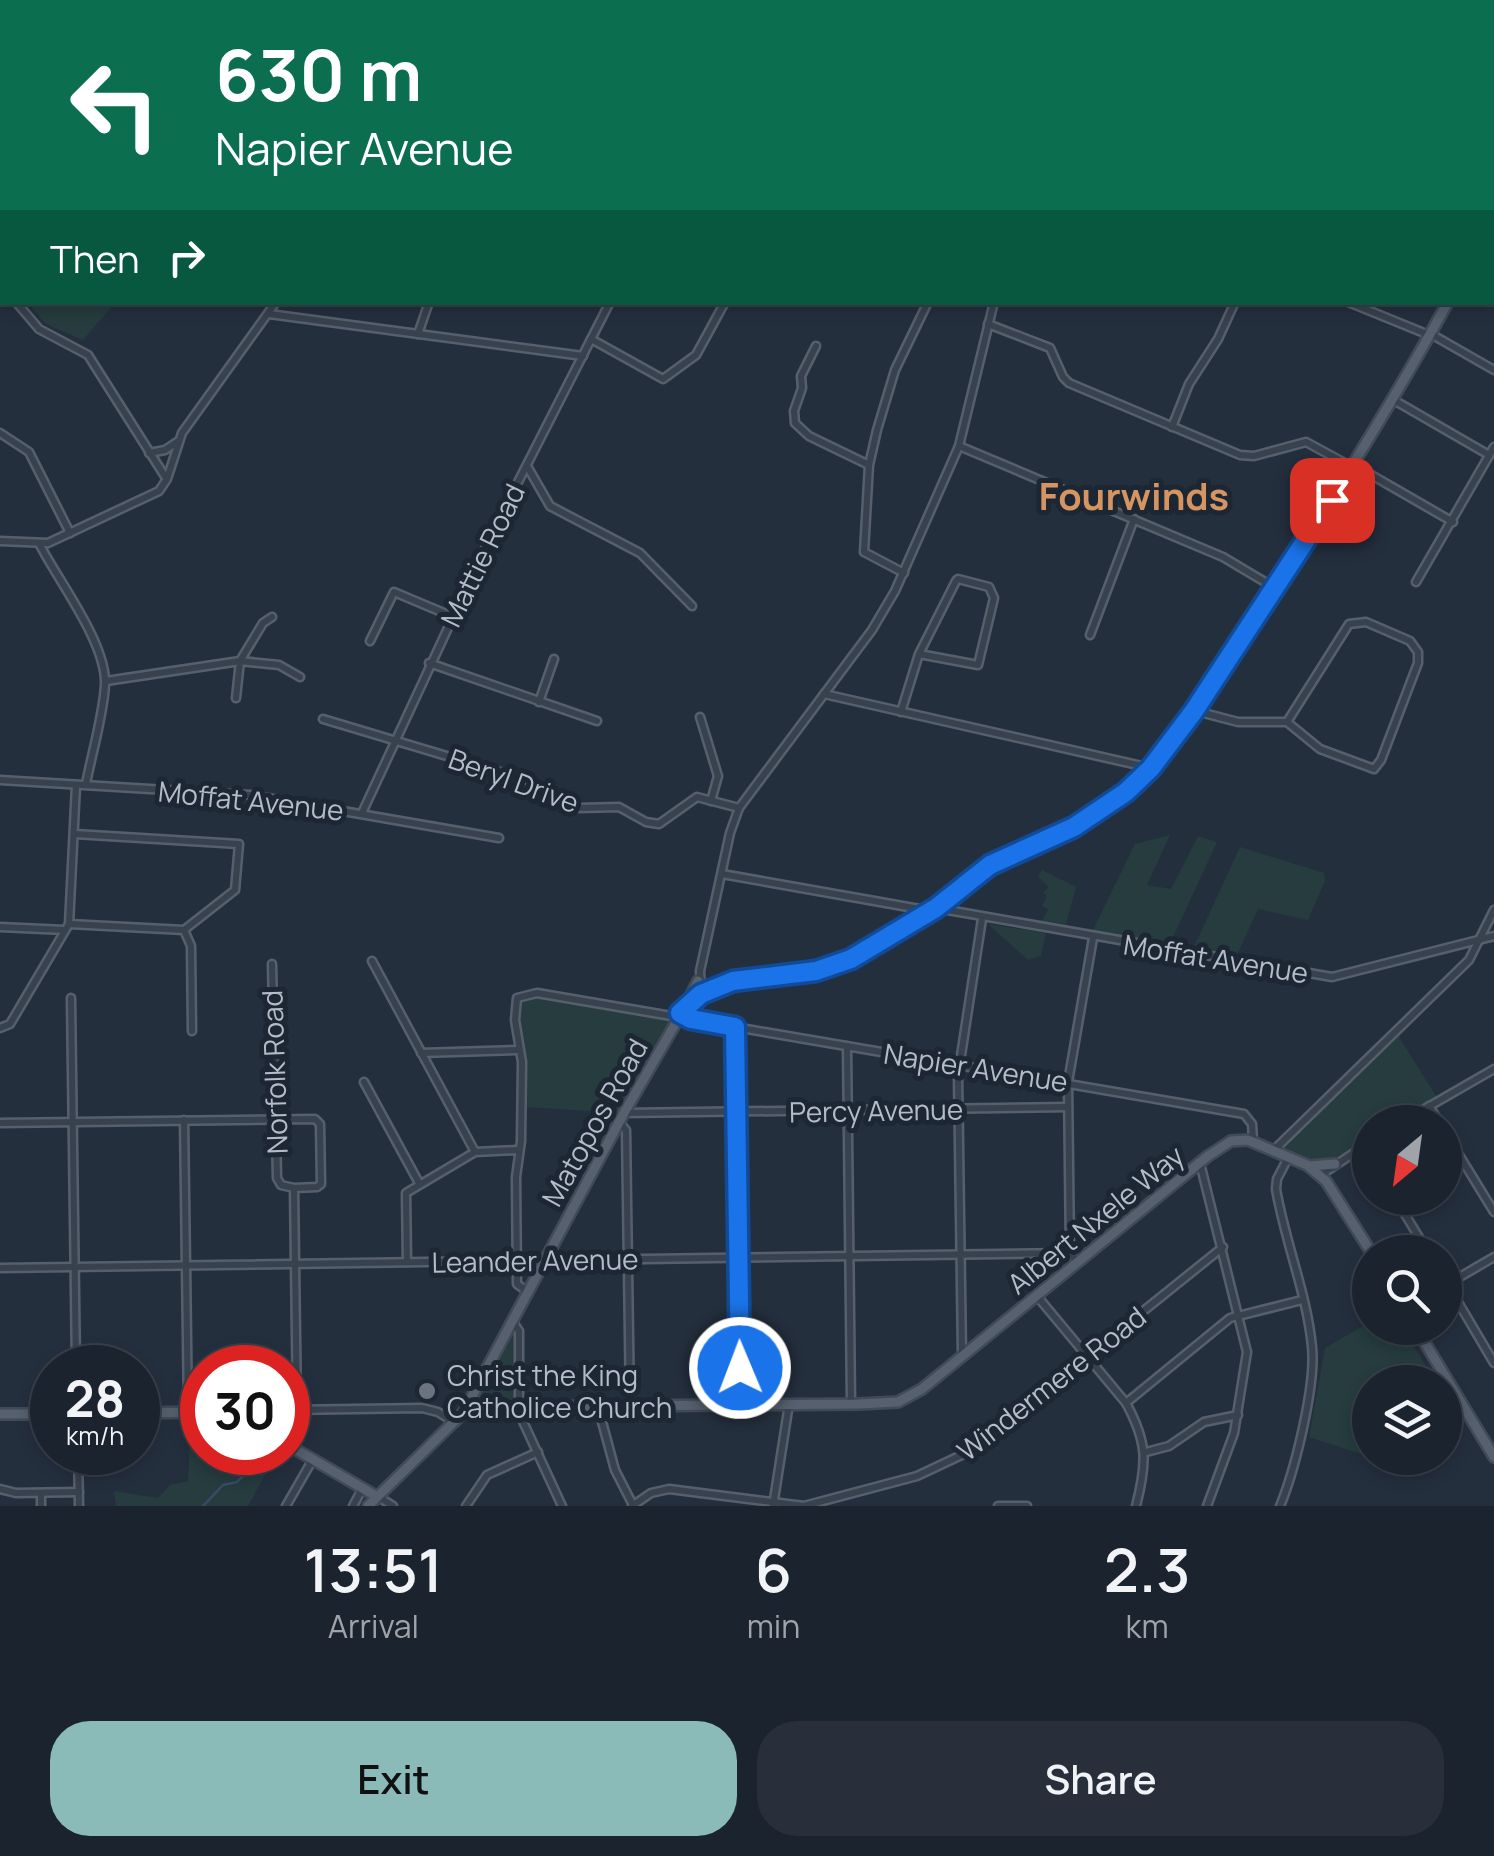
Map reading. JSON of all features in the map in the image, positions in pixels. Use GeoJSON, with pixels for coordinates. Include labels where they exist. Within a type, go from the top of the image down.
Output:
{"type":"FeatureCollection","features":[{"type":"Feature","properties":{"kind":"main road","name":"Matopos Road"},"geometry":{"type":"LineString","coordinates":[[368,1506],[476,1404],[528,1292],[681,1012],[701,994],[733,981],[830,967],[868,950],[934,910],[990,865],[1074,827],[1109,806],[1151,768],[1194,711],[1354,466],[1446,305]]}},
{"type":"Feature","properties":{"kind":"main road"},"geometry":{"type":"LineString","coordinates":[[681,1012],[698,981]]}},
{"type":"Feature","properties":{"kind":"main road"},"geometry":{"type":"LineString","coordinates":[[1253,1140],[1321,1175],[1360,1235]]}},
{"type":"Feature","properties":{"kind":"main road","name":"Albert Nxele Way"},"geometry":{"type":"LineString","coordinates":[[476,1404],[598,1408],[894,1401],[914,1394],[1036,1295],[1073,1257],[1200,1163],[1230,1142],[1253,1140]]}},
{"type":"Feature","properties":{"kind":"main road"},"geometry":{"type":"LineString","coordinates":[[1307,1166],[1336,1164]]}},
{"type":"Feature","properties":{"kind":"main road"},"geometry":{"type":"LineString","coordinates":[[1426,1345],[1492,1452]]}},
{"type":"Feature","properties":{"kind":"main road"},"geometry":{"type":"LineString","coordinates":[[0,1414],[30,1414]]}},
{"type":"Feature","properties":{"kind":"main road"},"geometry":{"type":"LineString","coordinates":[[310,1457],[376,1496]]}},
{"type":"Feature","properties":{"kind":"street"},"geometry":{"type":"LineString","coordinates":[[19,305],[40,329],[88,355],[167,479]]}},
{"type":"Feature","properties":{"kind":"street"},"geometry":{"type":"LineString","coordinates":[[0,541],[40,544],[156,493],[167,479],[178,442],[274,305]]}},
{"type":"Feature","properties":{"kind":"street"},"geometry":{"type":"LineString","coordinates":[[418,334],[428,305]]}},
{"type":"Feature","properties":{"kind":"street","name":"Mattie Road"},"geometry":{"type":"LineString","coordinates":[[362,812],[429,663],[609,305]]}},
{"type":"Feature","properties":{"kind":"street"},"geometry":{"type":"LineString","coordinates":[[592,339],[662,379],[696,354],[723,305]]}},
{"type":"Feature","properties":{"kind":"street"},"geometry":{"type":"LineString","coordinates":[[904,573],[864,552],[869,465],[896,370],[927,305]]}},
{"type":"Feature","properties":{"kind":"street"},"geometry":{"type":"LineString","coordinates":[[701,994],[698,981],[739,808],[880,617],[904,573],[959,446],[993,305]]}},
{"type":"Feature","properties":{"kind":"street"},"geometry":{"type":"LineString","coordinates":[[1172,426],[1189,384],[1234,305]]}},
{"type":"Feature","properties":{"kind":"street"},"geometry":{"type":"LineString","coordinates":[[1356,305],[1430,334],[1494,370]]}},
{"type":"Feature","properties":{"kind":"street"},"geometry":{"type":"LineString","coordinates":[[269,314],[582,356]]}},
{"type":"Feature","properties":{"kind":"street"},"geometry":{"type":"LineString","coordinates":[[988,324],[1048,346],[1069,383],[1248,457],[1306,442],[1453,522]]}},
{"type":"Feature","properties":{"kind":"street"},"geometry":{"type":"LineString","coordinates":[[816,346],[800,376],[802,388],[794,411],[795,423],[809,436],[869,465]]}},
{"type":"Feature","properties":{"kind":"street"},"geometry":{"type":"LineString","coordinates":[[1392,399],[1490,455]]}},
{"type":"Feature","properties":{"kind":"street"},"geometry":{"type":"LineString","coordinates":[[0,434],[29,452],[70,533]]}},
{"type":"Feature","properties":{"kind":"street"},"geometry":{"type":"LineString","coordinates":[[148,453],[178,442]]}},
{"type":"Feature","properties":{"kind":"street"},"geometry":{"type":"LineString","coordinates":[[959,446],[1222,557],[1275,588]]}},
{"type":"Feature","properties":{"kind":"street"},"geometry":{"type":"LineString","coordinates":[[1416,582],[1494,447]]}},
{"type":"Feature","properties":{"kind":"street"},"geometry":{"type":"LineString","coordinates":[[526,465],[550,506],[640,552],[692,606]]}},
{"type":"Feature","properties":{"kind":"street"},"geometry":{"type":"LineString","coordinates":[[1090,635],[1134,519]]}},
{"type":"Feature","properties":{"kind":"street"},"geometry":{"type":"LineString","coordinates":[[40,544],[58,581],[88,626],[106,681],[86,784]]}},
{"type":"Feature","properties":{"kind":"street"},"geometry":{"type":"LineString","coordinates":[[901,712],[919,654],[958,578],[989,587],[994,598],[978,665],[919,654]]}},
{"type":"Feature","properties":{"kind":"street"},"geometry":{"type":"LineString","coordinates":[[370,641],[394,592],[452,616]]}},
{"type":"Feature","properties":{"kind":"street"},"geometry":{"type":"LineString","coordinates":[[236,698],[242,658],[262,624],[272,617]]}},
{"type":"Feature","properties":{"kind":"street"},"geometry":{"type":"LineString","coordinates":[[1194,711],[1238,722],[1288,722],[1320,749],[1374,769],[1381,760],[1418,663],[1418,652],[1410,642],[1366,622],[1348,624],[1288,722]]}},
{"type":"Feature","properties":{"kind":"street"},"geometry":{"type":"LineString","coordinates":[[106,681],[242,658],[280,665],[300,677]]}},
{"type":"Feature","properties":{"kind":"street"},"geometry":{"type":"LineString","coordinates":[[539,702],[554,659]]}},
{"type":"Feature","properties":{"kind":"street"},"geometry":{"type":"LineString","coordinates":[[429,663],[596,721]]}},
{"type":"Feature","properties":{"kind":"street"},"geometry":{"type":"LineString","coordinates":[[824,694],[1151,768]]}},
{"type":"Feature","properties":{"kind":"street"},"geometry":{"type":"LineString","coordinates":[[700,717],[718,776],[711,801],[739,808]]}},
{"type":"Feature","properties":{"kind":"street"},"geometry":{"type":"LineString","coordinates":[[323,718],[395,739]]}},
{"type":"Feature","properties":{"kind":"street","name":"Beryl Drive"},"geometry":{"type":"LineString","coordinates":[[395,739],[527,780],[582,809],[618,807],[652,824],[664,824],[697,797],[711,801]]}},
{"type":"Feature","properties":{"kind":"street","name":"Moffat Avenue"},"geometry":{"type":"LineString","coordinates":[[0,780],[250,794],[499,838]]}},
{"type":"Feature","properties":{"kind":"street"},"geometry":{"type":"LineString","coordinates":[[0,1028],[10,1024],[67,927],[76,785]]}},
{"type":"Feature","properties":{"kind":"street"},"geometry":{"type":"LineString","coordinates":[[0,926],[184,930],[235,890],[241,849],[236,843],[75,834]]}},
{"type":"Feature","properties":{"kind":"street","name":"Moffat Avenue"},"geometry":{"type":"LineString","coordinates":[[722,874],[1332,976],[1494,936]]}},
{"type":"Feature","properties":{"kind":"street"},"geometry":{"type":"LineString","coordinates":[[1274,1150],[1469,960],[1494,910]]}},
{"type":"Feature","properties":{"kind":"street"},"geometry":{"type":"LineString","coordinates":[[962,1356],[957,1109],[982,918]]}},
{"type":"Feature","properties":{"kind":"street"},"geometry":{"type":"LineString","coordinates":[[184,930],[191,946],[192,1031]]}},
{"type":"Feature","properties":{"kind":"street"},"geometry":{"type":"LineString","coordinates":[[1073,1257],[1068,1082],[1093,938]]}},
{"type":"Feature","properties":{"kind":"street"},"geometry":{"type":"LineString","coordinates":[[372,961],[475,1152]]}},
{"type":"Feature","properties":{"kind":"street","name":"Norfolk Road"},"geometry":{"type":"LineString","coordinates":[[272,964],[278,1178],[282,1186],[294,1188],[297,1345]]}},
{"type":"Feature","properties":{"kind":"street","name":"Napier Avenue"},"geometry":{"type":"LineString","coordinates":[[518,1050],[515,1002],[526,994],[537,993],[681,1012],[691,1019],[735,1027],[1244,1114],[1252,1124],[1253,1140]]}},
{"type":"Feature","properties":{"kind":"street"},"geometry":{"type":"LineString","coordinates":[[71,998],[76,1345]]}},
{"type":"Feature","properties":{"kind":"street"},"geometry":{"type":"LineString","coordinates":[[735,1027],[740,1404]]}},
{"type":"Feature","properties":{"kind":"street"},"geometry":{"type":"LineString","coordinates":[[847,1046],[852,1402]]}},
{"type":"Feature","properties":{"kind":"street"},"geometry":{"type":"LineString","coordinates":[[421,1053],[518,1050],[522,1062],[519,1310]]}},
{"type":"Feature","properties":{"kind":"street"},"geometry":{"type":"LineString","coordinates":[[1431,1105],[1494,1069]]}},
{"type":"Feature","properties":{"kind":"street"},"geometry":{"type":"LineString","coordinates":[[364,1082],[420,1183]]}},
{"type":"Feature","properties":{"kind":"street","name":"Percy Avenue"},"geometry":{"type":"LineString","coordinates":[[622,1118],[738,1112],[1068,1107]]}},
{"type":"Feature","properties":{"kind":"street"},"geometry":{"type":"LineString","coordinates":[[622,1118],[626,1130],[630,1406]]}},
{"type":"Feature","properties":{"kind":"street"},"geometry":{"type":"LineString","coordinates":[[184,1120],[188,1345]]}},
{"type":"Feature","properties":{"kind":"street"},"geometry":{"type":"LineString","coordinates":[[0,1124],[315,1120],[320,1124],[321,1184],[294,1188]]}},
{"type":"Feature","properties":{"kind":"street"},"geometry":{"type":"LineString","coordinates":[[407,1262],[405,1195],[475,1152],[518,1150]]}},
{"type":"Feature","properties":{"kind":"street"},"geometry":{"type":"LineString","coordinates":[[1321,1175],[1352,1154]]}},
{"type":"Feature","properties":{"kind":"street"},"geometry":{"type":"LineString","coordinates":[[1280,1506],[1296,1455],[1313,1362],[1276,1189],[1288,1156]]}},
{"type":"Feature","properties":{"kind":"street"},"geometry":{"type":"LineString","coordinates":[[1462,1160],[1494,1212]]}},
{"type":"Feature","properties":{"kind":"street"},"geometry":{"type":"LineString","coordinates":[[1200,1163],[1248,1352],[1228,1454],[1207,1506]]}},
{"type":"Feature","properties":{"kind":"street","name":"Windermere Road"},"geometry":{"type":"LineString","coordinates":[[633,1506],[651,1493],[669,1489],[773,1504],[817,1504],[935,1469],[968,1452],[1223,1247]]}},
{"type":"Feature","properties":{"kind":"street","name":"Leander Avenue"},"geometry":{"type":"LineString","coordinates":[[0,1268],[958,1253],[1073,1257]]}},
{"type":"Feature","properties":{"kind":"street"},"geometry":{"type":"LineString","coordinates":[[1462,1275],[1494,1257]]}},
{"type":"Feature","properties":{"kind":"street"},"geometry":{"type":"LineString","coordinates":[[517,1284],[528,1292]]}},
{"type":"Feature","properties":{"kind":"street"},"geometry":{"type":"LineString","coordinates":[[1036,1295],[1126,1403],[1146,1452],[1136,1506]]}},
{"type":"Feature","properties":{"kind":"street"},"geometry":{"type":"LineString","coordinates":[[1126,1403],[1230,1318],[1302,1300]]}},
{"type":"Feature","properties":{"kind":"street"},"geometry":{"type":"LineString","coordinates":[[1462,1310],[1494,1362]]}},
{"type":"Feature","properties":{"kind":"street"},"geometry":{"type":"LineString","coordinates":[[513,1322],[520,1331],[519,1408],[561,1506]]}},
{"type":"Feature","properties":{"kind":"street"},"geometry":{"type":"LineString","coordinates":[[773,1504],[788,1404]]}},
{"type":"Feature","properties":{"kind":"street"},"geometry":{"type":"LineString","coordinates":[[310,1410],[422,1408],[457,1421]]}},
{"type":"Feature","properties":{"kind":"street"},"geometry":{"type":"LineString","coordinates":[[598,1408],[615,1470],[633,1506]]}},
{"type":"Feature","properties":{"kind":"street"},"geometry":{"type":"LineString","coordinates":[[1146,1452],[1169,1446],[1212,1419],[1238,1415]]}},
{"type":"Feature","properties":{"kind":"street"},"geometry":{"type":"LineString","coordinates":[[466,1506],[487,1475],[538,1452]]}},
{"type":"Feature","properties":{"kind":"street"},"geometry":{"type":"LineString","coordinates":[[286,1506],[313,1459]]}},
{"type":"Feature","properties":{"kind":"street"},"geometry":{"type":"LineString","coordinates":[[79,1475],[80,1506]]}},
{"type":"Feature","properties":{"kind":"street"},"geometry":{"type":"LineString","coordinates":[[353,1506],[363,1488]]}},
{"type":"Feature","properties":{"kind":"street"},"geometry":{"type":"LineString","coordinates":[[0,1489],[16,1494],[79,1492]]}},
{"type":"Feature","properties":{"kind":"street"},"geometry":{"type":"LineString","coordinates":[[41,1494],[41,1506]]}},
{"type":"Feature","properties":{"kind":"street"},"geometry":{"type":"LineString","coordinates":[[376,1496],[388,1505]]}},
{"type":"Feature","properties":{"kind":"street"},"geometry":{"type":"LineString","coordinates":[[998,1506],[1027,1506]]}},
{"type":"Feature","properties":{"kind":"green space"},"geometry":{"type":"Polygon","coordinates":[[[30,305],[113,305],[83,340],[46,324],[30,305]]]}},
{"type":"Feature","properties":{"kind":"green space"},"geometry":{"type":"Polygon","coordinates":[[[1170,835],[1147,885],[1171,889],[1198,836],[1217,842],[1168,948],[1091,934],[1135,844],[1170,835]]]}},
{"type":"Feature","properties":{"kind":"green space"},"geometry":{"type":"Polygon","coordinates":[[[1240,847],[1324,873],[1325,881],[1308,920],[1258,909],[1237,955],[1193,949],[1240,847]]]}},
{"type":"Feature","properties":{"kind":"green space"},"geometry":{"type":"Polygon","coordinates":[[[1042,870],[1076,887],[1066,924],[1042,921],[1048,909],[1042,906],[1047,896],[1043,893],[1049,887],[1038,876],[1042,870]]]}},
{"type":"Feature","properties":{"kind":"green space"},"geometry":{"type":"Polygon","coordinates":[[[988,924],[1046,933],[1041,956],[1028,960],[988,924]]]}},
{"type":"Feature","properties":{"kind":"green space"},"geometry":{"type":"Polygon","coordinates":[[[538,995],[672,1019],[620,1113],[527,1107],[517,1008],[524,997],[538,995]]]}},
{"type":"Feature","properties":{"kind":"green space"},"geometry":{"type":"Polygon","coordinates":[[[1397,1034],[1438,1099],[1428,1105],[1352,1105],[1352,1149],[1337,1158],[1308,1160],[1281,1146],[1397,1034]]]}},
{"type":"Feature","properties":{"kind":"green space"},"geometry":{"type":"Polygon","coordinates":[[[514,1328],[517,1403],[482,1404],[478,1396],[514,1328]]]}},
{"type":"Feature","properties":{"kind":"green space"},"geometry":{"type":"Polygon","coordinates":[[[1352,1332],[1352,1345],[1413,1345],[1425,1365],[1352,1365],[1352,1451],[1309,1437],[1325,1348],[1352,1332]]]}},
{"type":"Feature","properties":{"kind":"green space"},"geometry":{"type":"Polygon","coordinates":[[[188,1475],[265,1475],[248,1506],[116,1506],[114,1491],[158,1498],[170,1485],[188,1481],[188,1475]]]}},
{"type":"Feature","properties":{"kind":"waterway"},"geometry":{"type":"LineString","coordinates":[[203,1506],[223,1485],[237,1482],[244,1475]]}},
{"type":"Feature","properties":{"kind":"place","name":"Christ the King Catholice Church"},"geometry":{"type":"Point","coordinates":[427,1391]}},
{"type":"Feature","properties":{"kind":"district","name":"Fourwinds"},"geometry":{"type":"Point","coordinates":[1134,495]}},
{"type":"Feature","properties":{"kind":"route"},"geometry":{"type":"LineString","coordinates":[[740,1368],[735,1027],[691,1019],[680,1013],[717,986],[816,971],[851,959],[936,908],[990,865],[1074,827],[1109,806],[1151,768],[1194,711],[1332,500]]}}]}
